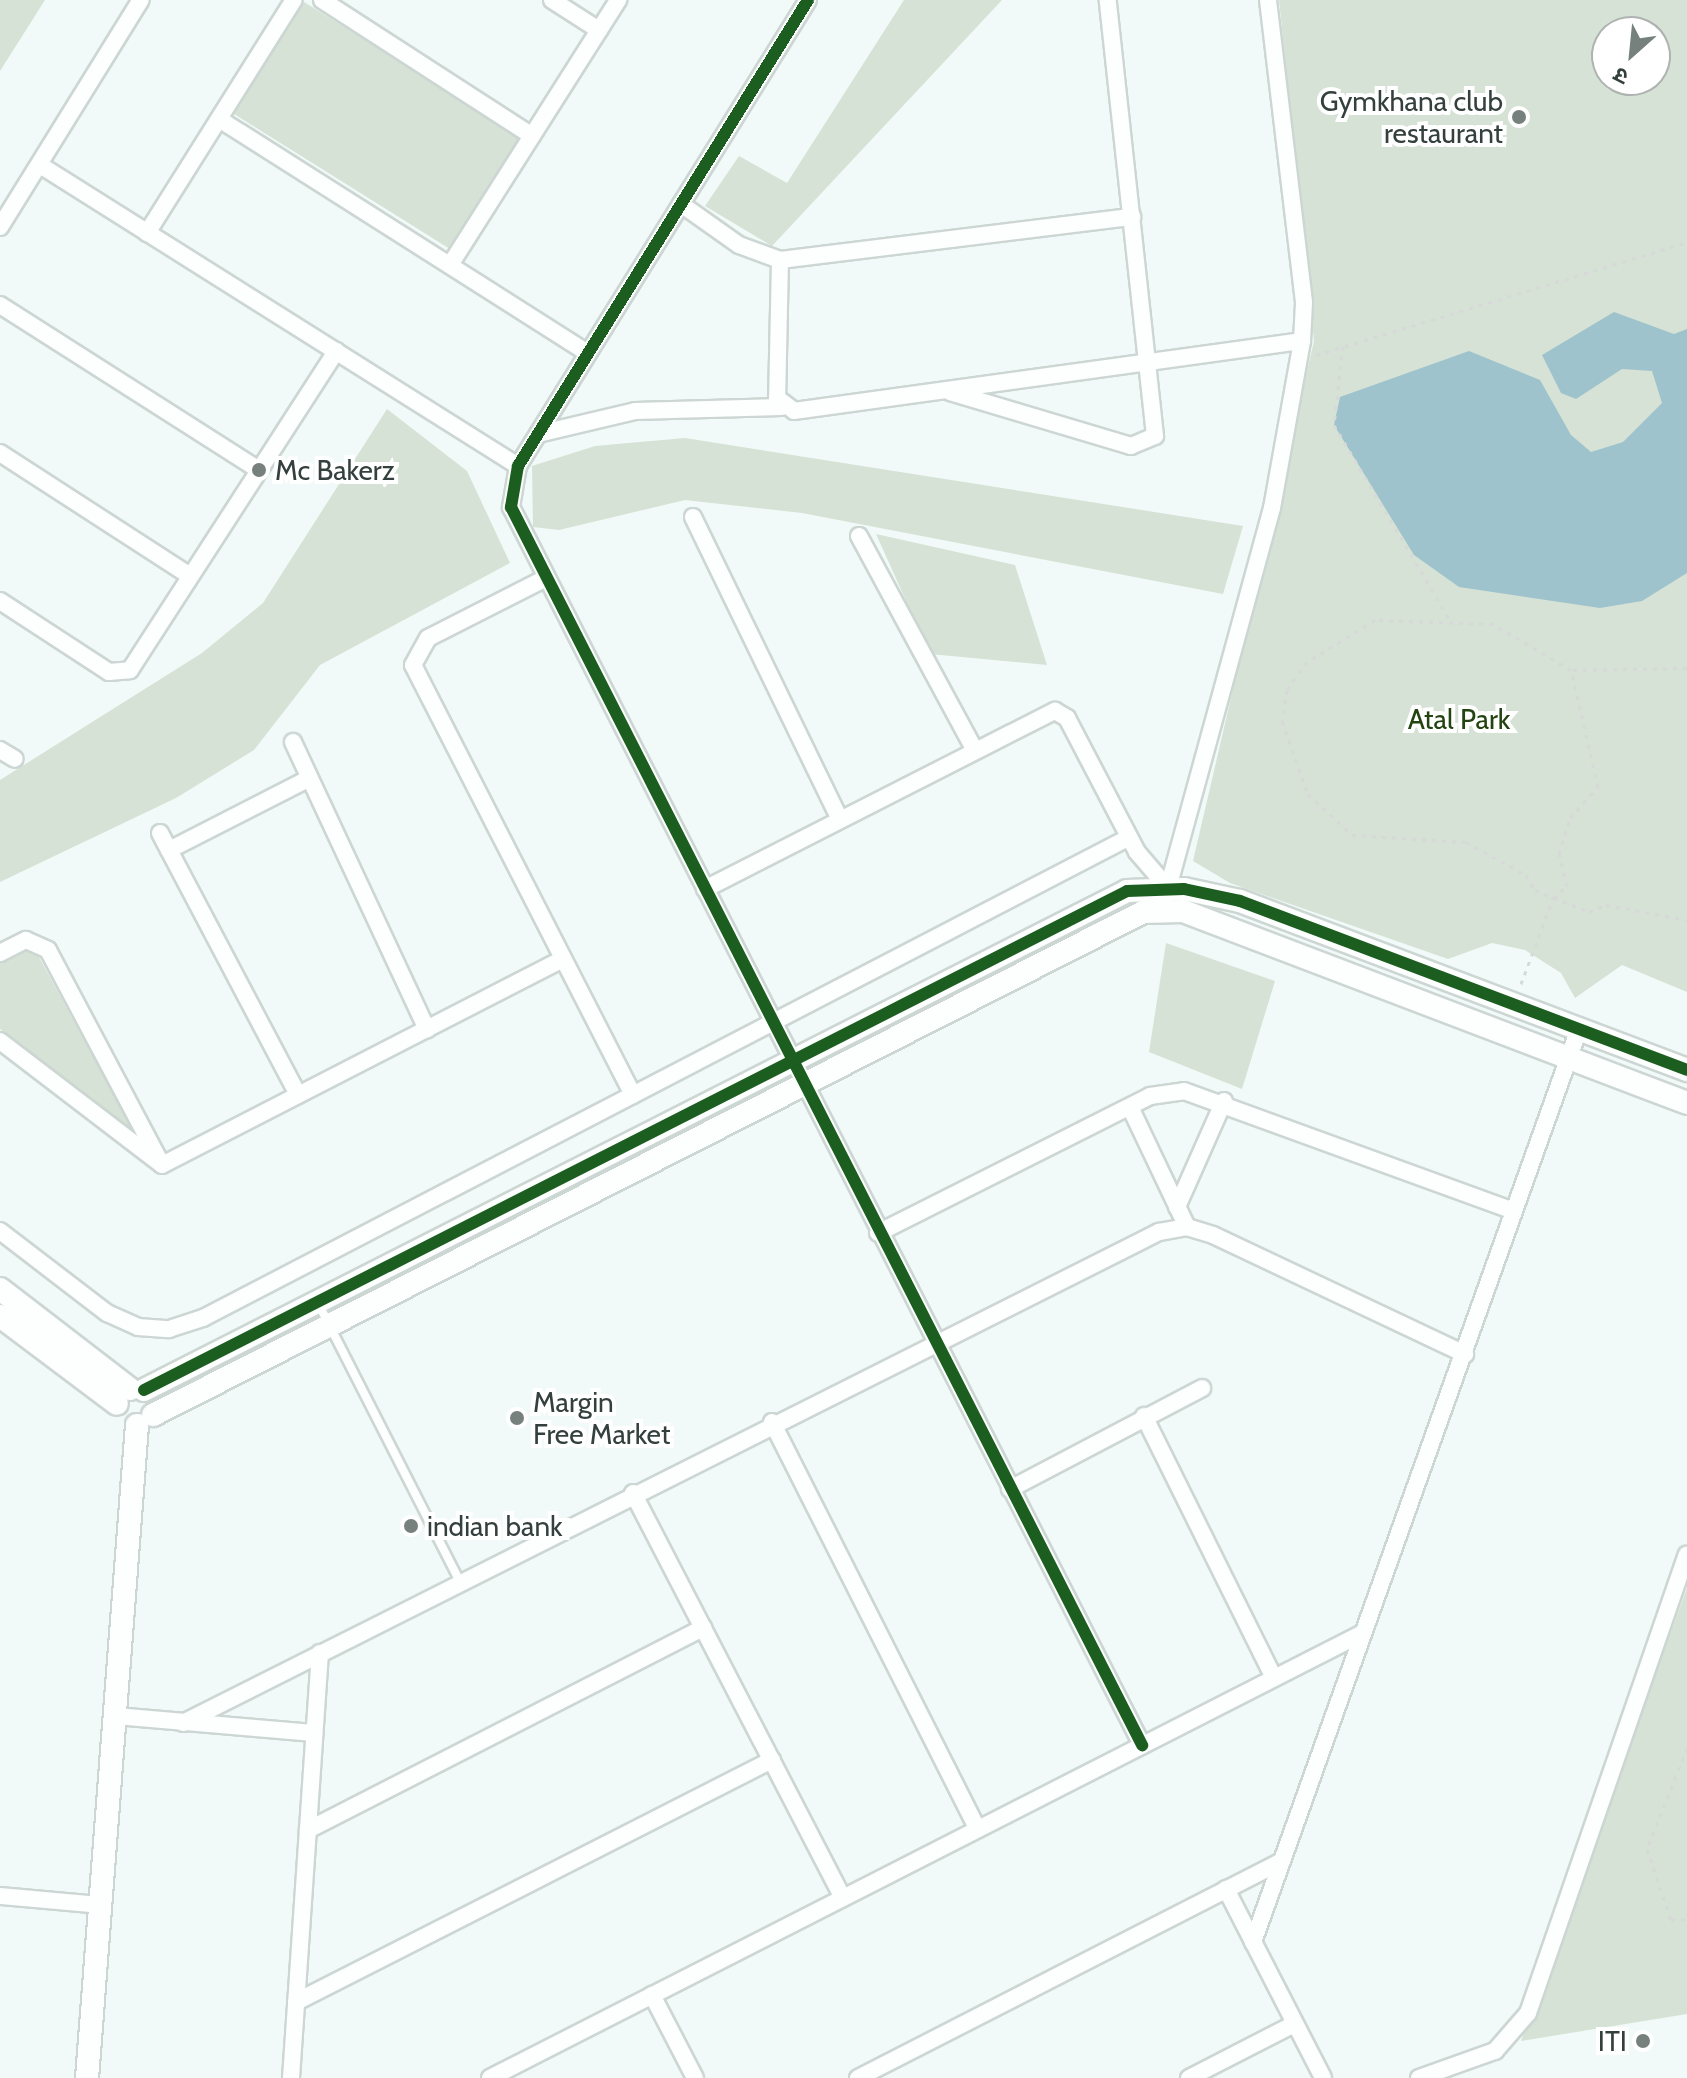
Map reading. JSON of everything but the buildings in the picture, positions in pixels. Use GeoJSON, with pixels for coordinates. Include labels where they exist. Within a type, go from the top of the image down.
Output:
{"type":"FeatureCollection","features":[{"type":"Feature","properties":{"kind":"street"},"geometry":{"type":"LineString","coordinates":[[0,227],[141,0]]}},
{"type":"Feature","properties":{"kind":"street"},"geometry":{"type":"LineString","coordinates":[[147,233],[294,0]]}},
{"type":"Feature","properties":{"kind":"street"},"geometry":{"type":"LineString","coordinates":[[322,0],[532,136]]}},
{"type":"Feature","properties":{"kind":"street"},"geometry":{"type":"LineString","coordinates":[[552,0],[599,30]]}},
{"type":"Feature","properties":{"kind":"street"},"geometry":{"type":"LineString","coordinates":[[450,265],[618,0]]}},
{"type":"Feature","properties":{"kind":"street"},"geometry":{"type":"LineString","coordinates":[[808,0],[518,466],[511,507],[878,1233],[1142,1745]]}},
{"type":"Feature","properties":{"kind":"street"},"geometry":{"type":"LineString","coordinates":[[945,390],[1142,446],[1157,428],[1108,0]]}},
{"type":"Feature","properties":{"kind":"street"},"geometry":{"type":"LineString","coordinates":[[1162,912],[1265,538],[1302,341],[1303,290],[1268,0]]}},
{"type":"Feature","properties":{"kind":"street"},"geometry":{"type":"LineString","coordinates":[[219,119],[588,353]]}},
{"type":"Feature","properties":{"kind":"street"},"geometry":{"type":"LineString","coordinates":[[40,165],[518,466]]}},
{"type":"Feature","properties":{"kind":"street"},"geometry":{"type":"LineString","coordinates":[[681,204],[739,245],[780,260],[1132,217]]}},
{"type":"Feature","properties":{"kind":"street"},"geometry":{"type":"LineString","coordinates":[[780,260],[782,407]]}},
{"type":"Feature","properties":{"kind":"street"},"geometry":{"type":"LineString","coordinates":[[0,305],[259,470]]}},
{"type":"Feature","properties":{"kind":"street"},"geometry":{"type":"LineString","coordinates":[[538,434],[648,410],[782,407],[945,390],[1302,341]]}},
{"type":"Feature","properties":{"kind":"street"},"geometry":{"type":"LineString","coordinates":[[0,601],[121,675],[190,576],[336,351]]}},
{"type":"Feature","properties":{"kind":"street"},"geometry":{"type":"LineString","coordinates":[[1,456],[190,576]]}},
{"type":"Feature","properties":{"kind":"street"},"geometry":{"type":"LineString","coordinates":[[693,517],[839,818]]}},
{"type":"Feature","properties":{"kind":"street"},"geometry":{"type":"LineString","coordinates":[[859,536],[973,747]]}},
{"type":"Feature","properties":{"kind":"street"},"geometry":{"type":"LineString","coordinates":[[546,578],[428,638],[413,665],[633,1095]]}},
{"type":"Feature","properties":{"kind":"street"},"geometry":{"type":"LineString","coordinates":[[705,889],[1041,713],[1067,718],[1128,838],[1168,888]]}},
{"type":"Feature","properties":{"kind":"street"},"geometry":{"type":"LineString","coordinates":[[293,742],[427,1029]]}},
{"type":"Feature","properties":{"kind":"street"},"geometry":{"type":"LineString","coordinates":[[0,750],[15,759]]}},
{"type":"Feature","properties":{"kind":"street"},"geometry":{"type":"LineString","coordinates":[[169,850],[310,778]]}},
{"type":"Feature","properties":{"kind":"street"},"geometry":{"type":"LineString","coordinates":[[160,833],[298,1095]]}},
{"type":"Feature","properties":{"kind":"street"},"geometry":{"type":"LineString","coordinates":[[0,1231],[107,1313],[138,1327],[169,1329],[203,1318],[1128,838]]}},
{"type":"Feature","properties":{"kind":"street"},"geometry":{"type":"LineString","coordinates":[[1687,1070],[1240,901],[1168,888],[1127,891],[653,1130],[322,1311],[145,1420],[121,1417],[131,1394],[322,1311],[664,1151],[1100,930],[1162,912],[1183,911],[1687,1103]]}},
{"type":"Feature","properties":{"kind":"street"},"geometry":{"type":"LineString","coordinates":[[0,953],[26,940],[48,950],[162,1165]]}},
{"type":"Feature","properties":{"kind":"street"},"geometry":{"type":"LineString","coordinates":[[162,1165],[563,959]]}},
{"type":"Feature","properties":{"kind":"street"},"geometry":{"type":"LineString","coordinates":[[1253,1942],[1579,1029]]}},
{"type":"Feature","properties":{"kind":"street"},"geometry":{"type":"LineString","coordinates":[[0,1041],[162,1165]]}},
{"type":"Feature","properties":{"kind":"street"},"geometry":{"type":"LineString","coordinates":[[878,1233],[1130,1107],[1184,1091],[1224,1101],[1514,1211]]}},
{"type":"Feature","properties":{"kind":"street"},"geometry":{"type":"LineString","coordinates":[[1177,1207],[1224,1101]]}},
{"type":"Feature","properties":{"kind":"street"},"geometry":{"type":"LineString","coordinates":[[1130,1107],[1187,1227]]}},
{"type":"Feature","properties":{"kind":"street"},"geometry":{"type":"LineString","coordinates":[[653,1130],[664,1151]]}},
{"type":"Feature","properties":{"kind":"street"},"geometry":{"type":"LineString","coordinates":[[183,1723],[933,1340],[1159,1232],[1187,1227],[1465,1354]]}},
{"type":"Feature","properties":{"kind":"street"},"geometry":{"type":"LineString","coordinates":[[0,1289],[131,1394],[145,1420],[115,1716],[87,2078]]}},
{"type":"Feature","properties":{"kind":"street"},"geometry":{"type":"LineString","coordinates":[[0,1316],[131,1394]]}},
{"type":"Feature","properties":{"kind":"street"},"geometry":{"type":"LineString","coordinates":[[1010,1489],[1202,1388]]}},
{"type":"Feature","properties":{"kind":"street"},"geometry":{"type":"LineString","coordinates":[[1144,1416],[1274,1678]]}},
{"type":"Feature","properties":{"kind":"street"},"geometry":{"type":"LineString","coordinates":[[772,1422],[978,1829]]}},
{"type":"Feature","properties":{"kind":"street"},"geometry":{"type":"LineString","coordinates":[[633,1493],[843,1898]]}},
{"type":"Feature","properties":{"kind":"street"},"geometry":{"type":"LineString","coordinates":[[1419,2078],[1495,2051],[1528,2013],[1687,1555]]}},
{"type":"Feature","properties":{"kind":"street"},"geometry":{"type":"LineString","coordinates":[[308,1830],[703,1628]]}},
{"type":"Feature","properties":{"kind":"street"},"geometry":{"type":"LineString","coordinates":[[490,2078],[522,2071],[652,1995],[1363,1633]]}},
{"type":"Feature","properties":{"kind":"street"},"geometry":{"type":"LineString","coordinates":[[291,2078],[320,1653]]}},
{"type":"Feature","properties":{"kind":"street"},"geometry":{"type":"LineString","coordinates":[[115,1716],[314,1733]]}},
{"type":"Feature","properties":{"kind":"street"},"geometry":{"type":"LineString","coordinates":[[296,2002],[772,1760]]}},
{"type":"Feature","properties":{"kind":"street"},"geometry":{"type":"LineString","coordinates":[[858,2078],[1281,1862]]}},
{"type":"Feature","properties":{"kind":"street"},"geometry":{"type":"LineString","coordinates":[[1226,1889],[1323,2078]]}},
{"type":"Feature","properties":{"kind":"street"},"geometry":{"type":"LineString","coordinates":[[0,1896],[100,1905]]}},
{"type":"Feature","properties":{"kind":"street"},"geometry":{"type":"LineString","coordinates":[[652,1995],[695,2078]]}},
{"type":"Feature","properties":{"kind":"street"},"geometry":{"type":"LineString","coordinates":[[1189,2078],[1294,2024]]}},
{"type":"Feature","properties":{"kind":"lane"},"geometry":{"type":"LineString","coordinates":[[322,1311],[460,1582]]}},
{"type":"Feature","properties":{"kind":"path"},"geometry":{"type":"LineString","coordinates":[[1297,361],[1687,242]]}},
{"type":"Feature","properties":{"kind":"path"},"geometry":{"type":"LineString","coordinates":[[1343,346],[1334,425],[1449,619]]}},
{"type":"Feature","properties":{"kind":"path"},"geometry":{"type":"LineString","coordinates":[[1687,668],[1571,670],[1493,624],[1449,619],[1375,620],[1307,662],[1287,690],[1288,753],[1308,794],[1352,835],[1466,842],[1553,898],[1589,912],[1606,905],[1687,920]]}},
{"type":"Feature","properties":{"kind":"path"},"geometry":{"type":"LineString","coordinates":[[1514,1004],[1553,898],[1567,886],[1559,854],[1570,818],[1598,787],[1571,670]]}},
{"type":"Feature","properties":{"kind":"path"},"geometry":{"type":"LineString","coordinates":[[1687,1748],[1647,1849],[1671,1920],[1687,1919]]}},
{"type":"Feature","properties":{"kind":"green space"},"geometry":{"type":"Polygon","coordinates":[[[0,0],[45,0],[0,71],[0,0]]]}},
{"type":"Feature","properties":{"kind":"green space"},"geometry":{"type":"Polygon","coordinates":[[[904,0],[1002,0],[772,246],[705,206],[739,156],[787,183],[904,0]]]}},
{"type":"Feature","properties":{"kind":"green space","name":"Atal Park"},"geometry":{"type":"Polygon","coordinates":[[[1279,0],[1687,0],[1687,992],[1622,965],[1575,998],[1561,973],[1525,950],[1492,943],[1448,959],[1230,883],[1193,861],[1314,341],[1279,0]]]}},
{"type":"Feature","properties":{"kind":"green space"},"geometry":{"type":"Polygon","coordinates":[[[304,2],[522,138],[452,250],[234,114],[304,2]]]}},
{"type":"Feature","properties":{"kind":"green space"},"geometry":{"type":"Polygon","coordinates":[[[387,409],[467,471],[510,563],[320,665],[254,750],[176,798],[0,882],[0,780],[202,653],[263,603],[387,409]]]}},
{"type":"Feature","properties":{"kind":"green space"},"geometry":{"type":"Polygon","coordinates":[[[685,438],[1243,526],[1223,594],[802,513],[685,500],[559,530],[533,527],[532,466],[595,446],[685,438]]]}},
{"type":"Feature","properties":{"kind":"green space"},"geometry":{"type":"Polygon","coordinates":[[[876,534],[1015,565],[1047,665],[930,654],[876,534]]]}},
{"type":"Feature","properties":{"kind":"green space"},"geometry":{"type":"Polygon","coordinates":[[[1166,943],[1275,981],[1242,1089],[1149,1052],[1166,943]]]}},
{"type":"Feature","properties":{"kind":"green space"},"geometry":{"type":"Polygon","coordinates":[[[34,948],[138,1139],[0,1029],[0,963],[34,948]]]}},
{"type":"Feature","properties":{"kind":"green space"},"geometry":{"type":"Polygon","coordinates":[[[1687,1588],[1687,2014],[1521,2041],[1687,1588]]]}},
{"type":"Feature","properties":{"kind":"water"},"geometry":{"type":"Polygon","coordinates":[[[1614,312],[1674,334],[1687,329],[1687,573],[1642,601],[1600,608],[1459,587],[1414,555],[1334,425],[1340,397],[1469,351],[1540,380],[1571,435],[1591,452],[1623,442],[1662,403],[1652,371],[1622,369],[1576,399],[1561,393],[1542,355],[1614,312]]]}},
{"type":"Feature","properties":{"kind":"cycle path"},"geometry":{"type":"LineString","coordinates":[[808,0],[518,466],[511,507],[1142,1745]]}},
{"type":"Feature","properties":{"kind":"cycle path"},"geometry":{"type":"LineString","coordinates":[[144,1390],[1127,891],[1184,889],[1240,901],[1687,1070]]}},
{"type":"Feature","properties":{"kind":"place","name":"Gymkhana club restaurant"},"geometry":{"type":"Point","coordinates":[1519,117]}},
{"type":"Feature","properties":{"kind":"place","name":"Mc Bakerz"},"geometry":{"type":"Point","coordinates":[259,470]}},
{"type":"Feature","properties":{"kind":"place","name":"Margin Free Market"},"geometry":{"type":"Point","coordinates":[517,1418]}},
{"type":"Feature","properties":{"kind":"place","name":"indian bank"},"geometry":{"type":"Point","coordinates":[411,1526]}},
{"type":"Feature","properties":{"kind":"place","name":"ITI"},"geometry":{"type":"Point","coordinates":[1643,2041]}}]}
